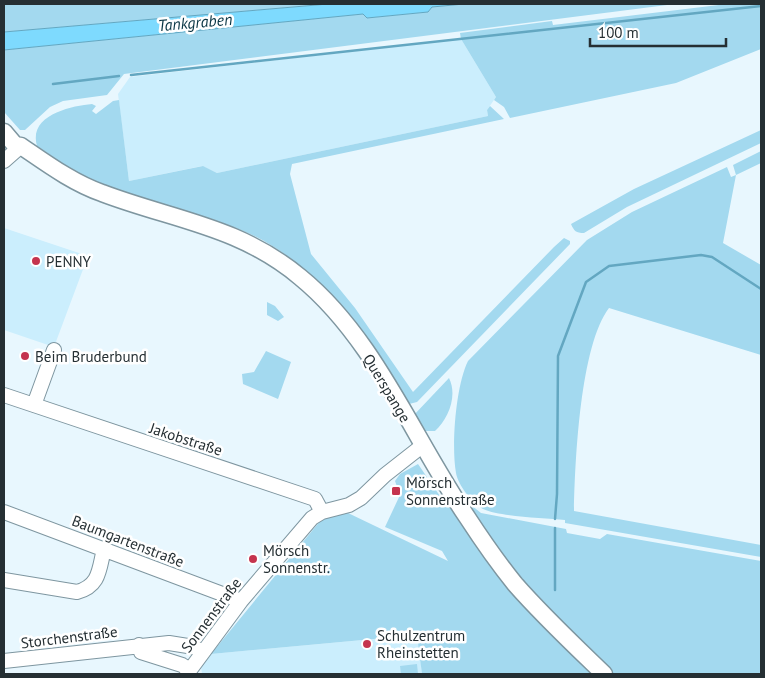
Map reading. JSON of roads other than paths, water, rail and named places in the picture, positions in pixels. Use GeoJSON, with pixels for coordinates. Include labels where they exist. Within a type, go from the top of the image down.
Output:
{"type":"FeatureCollection","features":[{"type":"Feature","properties":{"kind":"main road"},"geometry":{"type":"LineString","coordinates":[[4,120],[16,133],[21,146]]}},
{"type":"Feature","properties":{"kind":"main road","name":"Querspange"},"geometry":{"type":"LineString","coordinates":[[4,132],[15,145],[21,146],[56,170],[100,193],[221,230],[253,244],[301,277],[325,299],[363,347],[467,517],[514,582],[553,626],[604,674]]}},
{"type":"Feature","properties":{"kind":"street"},"geometry":{"type":"LineString","coordinates":[[4,161],[21,146]]}},
{"type":"Feature","properties":{"kind":"street"},"geometry":{"type":"LineString","coordinates":[[34,405],[54,350]]}},
{"type":"Feature","properties":{"kind":"street","name":"Jakobstraße"},"geometry":{"type":"LineString","coordinates":[[4,395],[315,499],[322,512]]}},
{"type":"Feature","properties":{"kind":"street","name":"Sonnenstraße"},"geometry":{"type":"LineString","coordinates":[[188,672],[241,601],[312,518],[322,512],[349,505],[361,498],[422,446]]}},
{"type":"Feature","properties":{"kind":"street","name":"Baumgartenstraße"},"geometry":{"type":"LineString","coordinates":[[4,512],[241,601]]}},
{"type":"Feature","properties":{"kind":"street"},"geometry":{"type":"LineString","coordinates":[[4,580],[77,592],[88,589],[95,583],[104,549]]}},
{"type":"Feature","properties":{"kind":"street","name":"Storchenstraße"},"geometry":{"type":"LineString","coordinates":[[4,661],[169,643],[194,647],[202,652]]}},
{"type":"Feature","properties":{"kind":"street","name":"Storchenstraße"},"geometry":{"type":"LineString","coordinates":[[139,645],[141,652],[182,665],[188,672]]}},
{"type":"Feature","properties":{"kind":"water","name":"Tankgraben"},"geometry":{"type":"Polygon","coordinates":[[[328,4],[464,4],[432,7],[428,12],[367,18],[363,14],[4,50],[4,32],[328,4]]]}},
{"type":"Feature","properties":{"kind":"waterway"},"geometry":{"type":"LineString","coordinates":[[131,75],[761,6]]}},
{"type":"Feature","properties":{"kind":"waterway"},"geometry":{"type":"LineString","coordinates":[[53,84],[119,76]]}},
{"type":"Feature","properties":{"kind":"waterway"},"geometry":{"type":"LineString","coordinates":[[555,519],[557,494],[558,356],[586,282],[609,266],[701,255],[712,257],[761,289]]}},
{"type":"Feature","properties":{"kind":"waterway"},"geometry":{"type":"LineString","coordinates":[[555,528],[555,590]]}},
{"type":"Feature","properties":{"kind":"place","name":"PENNY"},"geometry":{"type":"Point","coordinates":[36,261]}},
{"type":"Feature","properties":{"kind":"place","name":"Beim Bruderbund"},"geometry":{"type":"Point","coordinates":[25,356]}},
{"type":"Feature","properties":{"kind":"place","name":"Mörsch Sonnenstraße"},"geometry":{"type":"Point","coordinates":[396,491]}},
{"type":"Feature","properties":{"kind":"place","name":"Mörsch Sonnenstr."},"geometry":{"type":"Point","coordinates":[253,559]}},
{"type":"Feature","properties":{"kind":"place","name":"Schulzentrum Rheinstetten"},"geometry":{"type":"Point","coordinates":[367,644]}}]}
